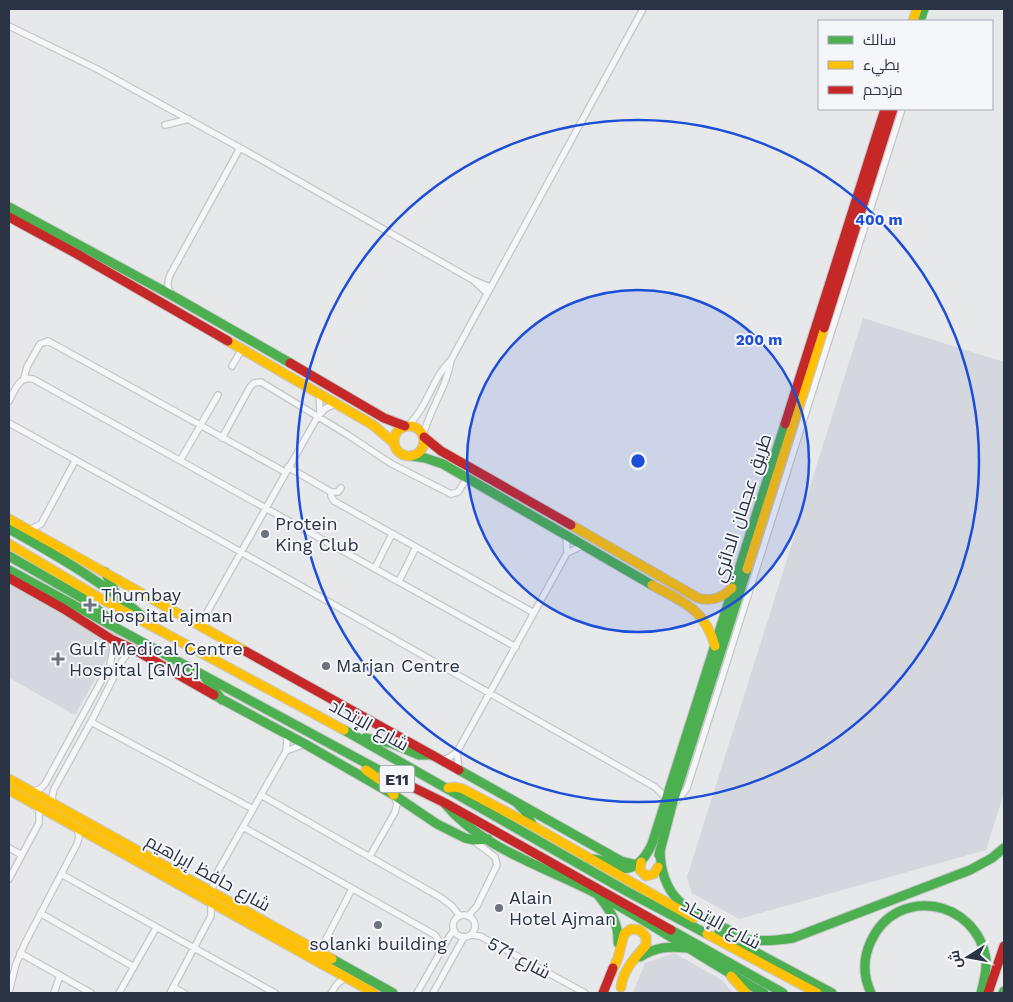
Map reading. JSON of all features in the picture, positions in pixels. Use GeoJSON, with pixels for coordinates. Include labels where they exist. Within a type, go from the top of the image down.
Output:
{"type":"FeatureCollection","features":[{"type":"Feature","properties":{"kind":"main road","name":"طريق عجمان الدائري"},"geometry":{"type":"LineString","coordinates":[[678,909],[662,885],[658,867],[672,782],[886,110]]}},
{"type":"Feature","properties":{"kind":"main road","name":"طريق عجمان الدائري"},"geometry":{"type":"LineString","coordinates":[[639,863],[648,854],[669,801],[893,110]]}},
{"type":"Feature","properties":{"kind":"main road"},"geometry":{"type":"LineString","coordinates":[[9,206],[173,296],[384,418],[418,428],[424,437],[441,450],[702,600],[719,598],[734,586]]}},
{"type":"Feature","properties":{"kind":"main road"},"geometry":{"type":"LineString","coordinates":[[9,217],[77,254],[373,425],[394,443],[398,452],[404,456],[437,461],[699,612],[708,625],[715,646]]}},
{"type":"Feature","properties":{"kind":"main road"},"geometry":{"type":"LineString","coordinates":[[394,443],[396,432],[406,426]]}},
{"type":"Feature","properties":{"kind":"main road"},"geometry":{"type":"LineString","coordinates":[[412,456],[423,448],[424,437]]}},
{"type":"Feature","properties":{"kind":"main road"},"geometry":{"type":"LineString","coordinates":[[9,519],[624,862],[639,863]]}},
{"type":"Feature","properties":{"kind":"main road"},"geometry":{"type":"LineString","coordinates":[[9,529],[116,594],[132,606],[150,624]]}},
{"type":"Feature","properties":{"kind":"main road","name":"شارع الإتحاد"},"geometry":{"type":"LineString","coordinates":[[9,544],[98,597],[360,738],[628,892],[817,993]]}},
{"type":"Feature","properties":{"kind":"main road"},"geometry":{"type":"LineString","coordinates":[[9,556],[84,598],[124,633]]}},
{"type":"Feature","properties":{"kind":"main road"},"geometry":{"type":"LineString","coordinates":[[625,569],[631,569],[642,575],[650,571]]}},
{"type":"Feature","properties":{"kind":"main road","name":"شارع الإتحاد"},"geometry":{"type":"LineString","coordinates":[[9,570],[361,762],[445,804],[783,993]]}},
{"type":"Feature","properties":{"kind":"main road"},"geometry":{"type":"LineString","coordinates":[[105,572],[116,594]]}},
{"type":"Feature","properties":{"kind":"main road"},"geometry":{"type":"LineString","coordinates":[[9,578],[111,639],[135,650],[222,700],[305,744],[394,796],[437,824],[472,840],[488,839]]}},
{"type":"Feature","properties":{"kind":"main road"},"geometry":{"type":"LineString","coordinates":[[51,602],[74,606]]}},
{"type":"Feature","properties":{"kind":"main road"},"geometry":{"type":"LineString","coordinates":[[204,675],[222,700]]}},
{"type":"Feature","properties":{"kind":"main road"},"geometry":{"type":"LineString","coordinates":[[360,738],[384,741],[414,754],[432,755]]}},
{"type":"Feature","properties":{"kind":"main road"},"geometry":{"type":"LineString","coordinates":[[361,762],[367,771],[386,784],[394,796]]}},
{"type":"Feature","properties":{"kind":"main road","name":"شارع حافظ إبراهيم"},"geometry":{"type":"LineString","coordinates":[[9,779],[198,886],[224,910],[374,993]]}},
{"type":"Feature","properties":{"kind":"main road"},"geometry":{"type":"LineString","coordinates":[[448,788],[462,789],[533,826],[719,932],[832,993]]}},
{"type":"Feature","properties":{"kind":"main road","name":"شارع حافظ إبراهيم"},"geometry":{"type":"LineString","coordinates":[[9,790],[93,837],[311,948],[393,993]]}},
{"type":"Feature","properties":{"kind":"main road"},"geometry":{"type":"LineString","coordinates":[[517,803],[525,811],[533,826]]}},
{"type":"Feature","properties":{"kind":"main road"},"geometry":{"type":"LineString","coordinates":[[445,804],[460,821],[488,839],[598,895],[688,948],[731,976],[764,993]]}},
{"type":"Feature","properties":{"kind":"main road"},"geometry":{"type":"LineString","coordinates":[[719,932],[742,940],[768,942],[793,938],[970,870],[992,858],[1004,848]]}},
{"type":"Feature","properties":{"kind":"main road"},"geometry":{"type":"LineString","coordinates":[[660,850],[662,876],[676,899],[688,908],[726,929],[749,936],[772,937],[823,925]]}},
{"type":"Feature","properties":{"kind":"main road"},"geometry":{"type":"LineString","coordinates":[[589,859],[599,859],[621,868],[639,863]]}},
{"type":"Feature","properties":{"kind":"main road"},"geometry":{"type":"LineString","coordinates":[[639,863],[640,870],[646,876],[654,874],[658,867]]}},
{"type":"Feature","properties":{"kind":"main road"},"geometry":{"type":"LineString","coordinates":[[598,895],[612,912],[618,930],[618,946],[611,974]]}},
{"type":"Feature","properties":{"kind":"main road"},"geometry":{"type":"LineString","coordinates":[[871,993],[864,968],[865,957],[872,936],[880,925],[900,910],[926,904],[940,906],[953,911],[965,919],[975,930],[982,943],[986,957],[986,971],[982,993]]}},
{"type":"Feature","properties":{"kind":"main road"},"geometry":{"type":"LineString","coordinates":[[603,993],[618,958],[624,934],[631,929],[640,930],[646,937],[646,945],[629,965],[622,980],[620,990]]}},
{"type":"Feature","properties":{"kind":"main road"},"geometry":{"type":"LineString","coordinates":[[620,990],[632,967],[645,953],[665,946],[688,948]]}},
{"type":"Feature","properties":{"kind":"main road"},"geometry":{"type":"LineString","coordinates":[[988,993],[1004,946]]}},
{"type":"Feature","properties":{"kind":"main road"},"geometry":{"type":"LineString","coordinates":[[731,976],[746,993]]}},
{"type":"Feature","properties":{"kind":"street"},"geometry":{"type":"LineString","coordinates":[[406,426],[418,414],[441,372],[451,360],[643,9]]}},
{"type":"Feature","properties":{"kind":"street"},"geometry":{"type":"LineString","coordinates":[[9,26],[97,69],[240,148],[488,290]]}},
{"type":"Feature","properties":{"kind":"street"},"geometry":{"type":"LineString","coordinates":[[9,423],[655,787],[669,801],[682,795],[686,788],[902,110]]}},
{"type":"Feature","properties":{"kind":"street"},"geometry":{"type":"LineString","coordinates":[[165,125],[189,120]]}},
{"type":"Feature","properties":{"kind":"street"},"geometry":{"type":"LineString","coordinates":[[173,296],[168,288],[170,275],[240,148]]}},
{"type":"Feature","properties":{"kind":"street"},"geometry":{"type":"LineString","coordinates":[[9,401],[24,378],[27,367],[40,344],[48,341],[222,438],[331,492],[338,492],[341,488]]}},
{"type":"Feature","properties":{"kind":"street"},"geometry":{"type":"LineString","coordinates":[[232,366],[242,349]]}},
{"type":"Feature","properties":{"kind":"street"},"geometry":{"type":"LineString","coordinates":[[424,437],[430,414],[447,377],[451,360]]}},
{"type":"Feature","properties":{"kind":"street"},"geometry":{"type":"LineString","coordinates":[[24,378],[33,378],[516,647]]}},
{"type":"Feature","properties":{"kind":"street"},"geometry":{"type":"LineString","coordinates":[[222,438],[250,387],[256,382],[263,383],[319,414],[390,463],[451,494],[458,492],[467,478]]}},
{"type":"Feature","properties":{"kind":"street"},"geometry":{"type":"LineString","coordinates":[[319,394],[319,414]]}},
{"type":"Feature","properties":{"kind":"street"},"geometry":{"type":"LineString","coordinates":[[181,460],[218,395]]}},
{"type":"Feature","properties":{"kind":"street"},"geometry":{"type":"LineString","coordinates":[[206,629],[205,616],[319,414],[326,408],[337,404]]}},
{"type":"Feature","properties":{"kind":"street"},"geometry":{"type":"LineString","coordinates":[[42,537],[41,524],[75,461]]}},
{"type":"Feature","properties":{"kind":"street"},"geometry":{"type":"LineString","coordinates":[[331,492],[334,501],[534,613]]}},
{"type":"Feature","properties":{"kind":"street"},"geometry":{"type":"LineString","coordinates":[[29,530],[41,524]]}},
{"type":"Feature","properties":{"kind":"street"},"geometry":{"type":"LineString","coordinates":[[375,568],[392,534]]}},
{"type":"Feature","properties":{"kind":"street"},"geometry":{"type":"LineString","coordinates":[[442,760],[457,752],[516,647],[567,553],[566,535]]}},
{"type":"Feature","properties":{"kind":"street"},"geometry":{"type":"LineString","coordinates":[[567,553],[584,545]]}},
{"type":"Feature","properties":{"kind":"street"},"geometry":{"type":"LineString","coordinates":[[399,581],[416,547]]}},
{"type":"Feature","properties":{"kind":"street"},"geometry":{"type":"LineString","coordinates":[[193,621],[205,616]]}},
{"type":"Feature","properties":{"kind":"street"},"geometry":{"type":"LineString","coordinates":[[30,791],[40,789],[48,780],[110,665],[114,650],[111,639]]}},
{"type":"Feature","properties":{"kind":"street"},"geometry":{"type":"LineString","coordinates":[[54,804],[52,795],[57,784],[124,657],[135,650]]}},
{"type":"Feature","properties":{"kind":"street"},"geometry":{"type":"LineString","coordinates":[[110,665],[114,664],[118,670]]}},
{"type":"Feature","properties":{"kind":"street"},"geometry":{"type":"LineString","coordinates":[[91,722],[253,809]]}},
{"type":"Feature","properties":{"kind":"street"},"geometry":{"type":"LineString","coordinates":[[170,993],[211,916],[214,878],[286,751],[287,740],[284,733]]}},
{"type":"Feature","properties":{"kind":"street"},"geometry":{"type":"LineString","coordinates":[[286,751],[305,744]]}},
{"type":"Feature","properties":{"kind":"street"},"geometry":{"type":"LineString","coordinates":[[457,752],[459,770]]}},
{"type":"Feature","properties":{"kind":"street"},"geometry":{"type":"LineString","coordinates":[[48,780],[51,784],[57,784]]}},
{"type":"Feature","properties":{"kind":"street"},"geometry":{"type":"LineString","coordinates":[[655,787],[672,782]]}},
{"type":"Feature","properties":{"kind":"street"},"geometry":{"type":"LineString","coordinates":[[261,795],[440,897],[452,906],[460,916]]}},
{"type":"Feature","properties":{"kind":"street"},"geometry":{"type":"LineString","coordinates":[[370,856],[395,812],[394,796]]}},
{"type":"Feature","properties":{"kind":"street"},"geometry":{"type":"LineString","coordinates":[[395,812],[408,805]]}},
{"type":"Feature","properties":{"kind":"street"},"geometry":{"type":"LineString","coordinates":[[39,806],[39,823]]}},
{"type":"Feature","properties":{"kind":"street"},"geometry":{"type":"LineString","coordinates":[[9,880],[39,823],[47,816],[53,814]]}},
{"type":"Feature","properties":{"kind":"street"},"geometry":{"type":"LineString","coordinates":[[242,827],[435,936],[443,947]]}},
{"type":"Feature","properties":{"kind":"street"},"geometry":{"type":"LineString","coordinates":[[9,992],[20,953],[77,844],[79,838],[77,828]]}},
{"type":"Feature","properties":{"kind":"street"},"geometry":{"type":"LineString","coordinates":[[77,844],[93,837]]}},
{"type":"Feature","properties":{"kind":"street"},"geometry":{"type":"LineString","coordinates":[[468,916],[477,906],[497,865],[495,857],[472,840]]}},
{"type":"Feature","properties":{"kind":"street"},"geometry":{"type":"LineString","coordinates":[[9,848],[22,855]]}},
{"type":"Feature","properties":{"kind":"street"},"geometry":{"type":"LineString","coordinates":[[61,874],[275,993]]}},
{"type":"Feature","properties":{"kind":"street"},"geometry":{"type":"LineString","coordinates":[[198,886],[206,884],[214,878]]}},
{"type":"Feature","properties":{"kind":"street"},"geometry":{"type":"LineString","coordinates":[[326,956],[324,943],[352,889]]}},
{"type":"Feature","properties":{"kind":"street"},"geometry":{"type":"LineString","coordinates":[[211,916],[224,910]]}},
{"type":"Feature","properties":{"kind":"street"},"geometry":{"type":"LineString","coordinates":[[40,913],[134,967]]}},
{"type":"Feature","properties":{"kind":"street"},"geometry":{"type":"LineString","coordinates":[[418,993],[454,930],[454,923],[460,916],[468,916],[474,920],[473,932],[464,937],[433,993]]}},
{"type":"Feature","properties":{"kind":"street"},"geometry":{"type":"LineString","coordinates":[[118,993],[156,928]]}},
{"type":"Feature","properties":{"kind":"street"},"geometry":{"type":"LineString","coordinates":[[454,930],[458,935],[464,937]]}},
{"type":"Feature","properties":{"kind":"street","name":"شارع 571"},"geometry":{"type":"LineString","coordinates":[[473,932],[585,993]]}},
{"type":"Feature","properties":{"kind":"street"},"geometry":{"type":"LineString","coordinates":[[435,936],[449,937]]}},
{"type":"Feature","properties":{"kind":"street"},"geometry":{"type":"LineString","coordinates":[[311,948],[324,943]]}},
{"type":"Feature","properties":{"kind":"street"},"geometry":{"type":"LineString","coordinates":[[20,953],[91,993]]}},
{"type":"Feature","properties":{"kind":"street"},"geometry":{"type":"LineString","coordinates":[[333,970],[335,986]]}},
{"type":"Feature","properties":{"kind":"street"},"geometry":{"type":"LineString","coordinates":[[54,993],[60,975]]}},
{"type":"Feature","properties":{"kind":"street"},"geometry":{"type":"LineString","coordinates":[[331,993],[335,986],[346,977]]}},
{"type":"Feature","properties":{"kind":"street"},"geometry":{"type":"LineString","coordinates":[[173,987],[184,993]]}},
{"type":"Feature","properties":{"kind":"shaded area"},"geometry":{"type":"Polygon","coordinates":[[[863,318],[1004,362],[1004,793],[986,850],[739,919],[692,893],[687,877],[863,318]]]}},
{"type":"Feature","properties":{"kind":"shaded area","name":"Gulf Medical Centre Hospital [GMC]"},"geometry":{"type":"Polygon","coordinates":[[[9,567],[119,631],[118,639],[75,715],[9,678],[9,567]]]}},
{"type":"Feature","properties":{"kind":"shaded area"},"geometry":{"type":"Polygon","coordinates":[[[674,953],[722,980],[733,993],[633,993],[645,963],[674,953]]]}},
{"type":"Feature","properties":{"kind":"traffic: fast"},"geometry":{"type":"LineString","coordinates":[[920,20],[924,9]]}},
{"type":"Feature","properties":{"kind":"traffic: fast"},"geometry":{"type":"LineString","coordinates":[[9,207],[173,296],[290,363]]}},
{"type":"Feature","properties":{"kind":"traffic: fast"},"geometry":{"type":"LineString","coordinates":[[590,859],[600,860],[616,867],[628,868],[638,863],[646,855],[652,844],[785,424]]}},
{"type":"Feature","properties":{"kind":"traffic: fast"},"geometry":{"type":"LineString","coordinates":[[412,456],[443,464],[652,585]]}},
{"type":"Feature","properties":{"kind":"traffic: fast"},"geometry":{"type":"LineString","coordinates":[[9,529],[81,571],[148,621]]}},
{"type":"Feature","properties":{"kind":"traffic: fast"},"geometry":{"type":"LineString","coordinates":[[9,556],[84,599],[115,623]]}},
{"type":"Feature","properties":{"kind":"traffic: fast"},"geometry":{"type":"LineString","coordinates":[[659,855],[672,805],[747,569]]}},
{"type":"Feature","properties":{"kind":"traffic: fast"},"geometry":{"type":"LineString","coordinates":[[9,570],[386,774]]}},
{"type":"Feature","properties":{"kind":"traffic: fast"},"geometry":{"type":"LineString","coordinates":[[105,572],[116,594]]}},
{"type":"Feature","properties":{"kind":"traffic: fast"},"geometry":{"type":"LineString","coordinates":[[206,679],[222,700]]}},
{"type":"Feature","properties":{"kind":"traffic: fast"},"geometry":{"type":"LineString","coordinates":[[214,695],[394,795],[437,824],[465,838],[474,840],[488,839]]}},
{"type":"Feature","properties":{"kind":"traffic: fast"},"geometry":{"type":"LineString","coordinates":[[344,730],[628,892],[707,934]]}},
{"type":"Feature","properties":{"kind":"traffic: fast"},"geometry":{"type":"LineString","coordinates":[[365,738],[391,743],[419,755],[432,755]]}},
{"type":"Feature","properties":{"kind":"traffic: fast"},"geometry":{"type":"LineString","coordinates":[[459,770],[621,861],[633,864]]}},
{"type":"Feature","properties":{"kind":"traffic: fast"},"geometry":{"type":"LineString","coordinates":[[517,803],[525,811],[533,826]]}},
{"type":"Feature","properties":{"kind":"traffic: fast"},"geometry":{"type":"LineString","coordinates":[[445,804],[478,834],[497,846],[597,894],[764,993]]}},
{"type":"Feature","properties":{"kind":"traffic: fast"},"geometry":{"type":"LineString","coordinates":[[719,932],[755,940],[793,938],[970,870],[992,858],[1004,848]]}},
{"type":"Feature","properties":{"kind":"traffic: fast"},"geometry":{"type":"LineString","coordinates":[[660,850],[666,882],[672,893],[680,902],[703,918],[731,931]]}},
{"type":"Feature","properties":{"kind":"traffic: fast"},"geometry":{"type":"LineString","coordinates":[[598,895],[613,917],[617,929],[618,943]]}},
{"type":"Feature","properties":{"kind":"traffic: fast"},"geometry":{"type":"LineString","coordinates":[[871,993],[866,980],[865,967],[866,954],[871,941],[883,923],[899,912],[916,906],[934,906],[952,912],[967,923],[979,939],[986,959],[981,993]]}},
{"type":"Feature","properties":{"kind":"traffic: fast"},"geometry":{"type":"LineString","coordinates":[[671,930],[783,993]]}},
{"type":"Feature","properties":{"kind":"traffic: fast"},"geometry":{"type":"LineString","coordinates":[[731,939],[832,993]]}},
{"type":"Feature","properties":{"kind":"traffic: fast"},"geometry":{"type":"LineString","coordinates":[[640,957],[662,948],[687,948]]}},
{"type":"Feature","properties":{"kind":"traffic: fast"},"geometry":{"type":"LineString","coordinates":[[332,959],[393,993]]}},
{"type":"Feature","properties":{"kind":"traffic: slow"},"geometry":{"type":"LineString","coordinates":[[913,20],[917,9]]}},
{"type":"Feature","properties":{"kind":"traffic: slow"},"geometry":{"type":"LineString","coordinates":[[747,569],[824,328]]}},
{"type":"Feature","properties":{"kind":"traffic: slow"},"geometry":{"type":"LineString","coordinates":[[228,341],[373,425],[394,443]]}},
{"type":"Feature","properties":{"kind":"traffic: slow"},"geometry":{"type":"LineString","coordinates":[[409,426],[420,430],[424,441],[420,452],[409,456],[398,452],[394,441],[398,430],[409,426]]}},
{"type":"Feature","properties":{"kind":"traffic: slow"},"geometry":{"type":"LineString","coordinates":[[9,519],[245,651]]}},
{"type":"Feature","properties":{"kind":"traffic: slow"},"geometry":{"type":"LineString","coordinates":[[571,525],[698,598],[708,600],[716,598],[732,588]]}},
{"type":"Feature","properties":{"kind":"traffic: slow"},"geometry":{"type":"LineString","coordinates":[[9,544],[98,597],[344,730]]}},
{"type":"Feature","properties":{"kind":"traffic: slow"},"geometry":{"type":"LineString","coordinates":[[652,585],[683,602],[699,615],[705,623],[715,646]]}},
{"type":"Feature","properties":{"kind":"traffic: slow"},"geometry":{"type":"LineString","coordinates":[[366,770],[386,784],[394,795]]}},
{"type":"Feature","properties":{"kind":"traffic: slow"},"geometry":{"type":"LineString","coordinates":[[9,779],[332,959]]}},
{"type":"Feature","properties":{"kind":"traffic: slow"},"geometry":{"type":"LineString","coordinates":[[448,788],[463,789],[533,826],[694,918]]}},
{"type":"Feature","properties":{"kind":"traffic: slow"},"geometry":{"type":"LineString","coordinates":[[9,790],[374,993]]}},
{"type":"Feature","properties":{"kind":"traffic: slow"},"geometry":{"type":"LineString","coordinates":[[641,862],[640,870],[646,876],[654,874],[658,867]]}},
{"type":"Feature","properties":{"kind":"traffic: slow"},"geometry":{"type":"LineString","coordinates":[[611,974],[618,958],[624,934],[631,929],[640,930],[646,937],[646,945],[624,975],[621,987]]}},
{"type":"Feature","properties":{"kind":"traffic: slow"},"geometry":{"type":"LineString","coordinates":[[707,934],[817,993]]}},
{"type":"Feature","properties":{"kind":"traffic: slow"},"geometry":{"type":"LineString","coordinates":[[731,976],[746,993]]}},
{"type":"Feature","properties":{"kind":"traffic: jam"},"geometry":{"type":"LineString","coordinates":[[785,424],[885,110]]}},
{"type":"Feature","properties":{"kind":"traffic: jam"},"geometry":{"type":"LineString","coordinates":[[824,328],[893,110]]}},
{"type":"Feature","properties":{"kind":"traffic: jam"},"geometry":{"type":"LineString","coordinates":[[9,217],[228,341]]}},
{"type":"Feature","properties":{"kind":"traffic: jam"},"geometry":{"type":"LineString","coordinates":[[290,363],[384,418],[405,426]]}},
{"type":"Feature","properties":{"kind":"traffic: jam"},"geometry":{"type":"LineString","coordinates":[[424,437],[441,451],[571,525]]}},
{"type":"Feature","properties":{"kind":"traffic: jam"},"geometry":{"type":"LineString","coordinates":[[9,578],[64,609],[111,639],[135,650],[214,695]]}},
{"type":"Feature","properties":{"kind":"traffic: jam"},"geometry":{"type":"LineString","coordinates":[[245,651],[459,770]]}},
{"type":"Feature","properties":{"kind":"traffic: jam"},"geometry":{"type":"LineString","coordinates":[[386,774],[445,803],[671,930]]}},
{"type":"Feature","properties":{"kind":"traffic: jam"},"geometry":{"type":"LineString","coordinates":[[988,993],[1004,946]]}},
{"type":"Feature","properties":{"kind":"traffic: jam"},"geometry":{"type":"LineString","coordinates":[[603,993],[613,968]]}},
{"type":"Feature","properties":{"kind":"place","name":"Protein King Club"},"geometry":{"type":"Point","coordinates":[265,534]}},
{"type":"Feature","properties":{"kind":"place","name":"Thumbay Hospital ajman"},"geometry":{"type":"Point","coordinates":[90,605]}},
{"type":"Feature","properties":{"kind":"place","name":"Gulf Medical Centre Hospital [GMC]"},"geometry":{"type":"Point","coordinates":[58,659]}},
{"type":"Feature","properties":{"kind":"place","name":"Marjan Centre"},"geometry":{"type":"Point","coordinates":[326,666]}},
{"type":"Feature","properties":{"kind":"place","name":"Alain Hotel Ajman"},"geometry":{"type":"Point","coordinates":[499,908]}},
{"type":"Feature","properties":{"kind":"place","name":"solanki building"},"geometry":{"type":"Point","coordinates":[378,925]}}]}
